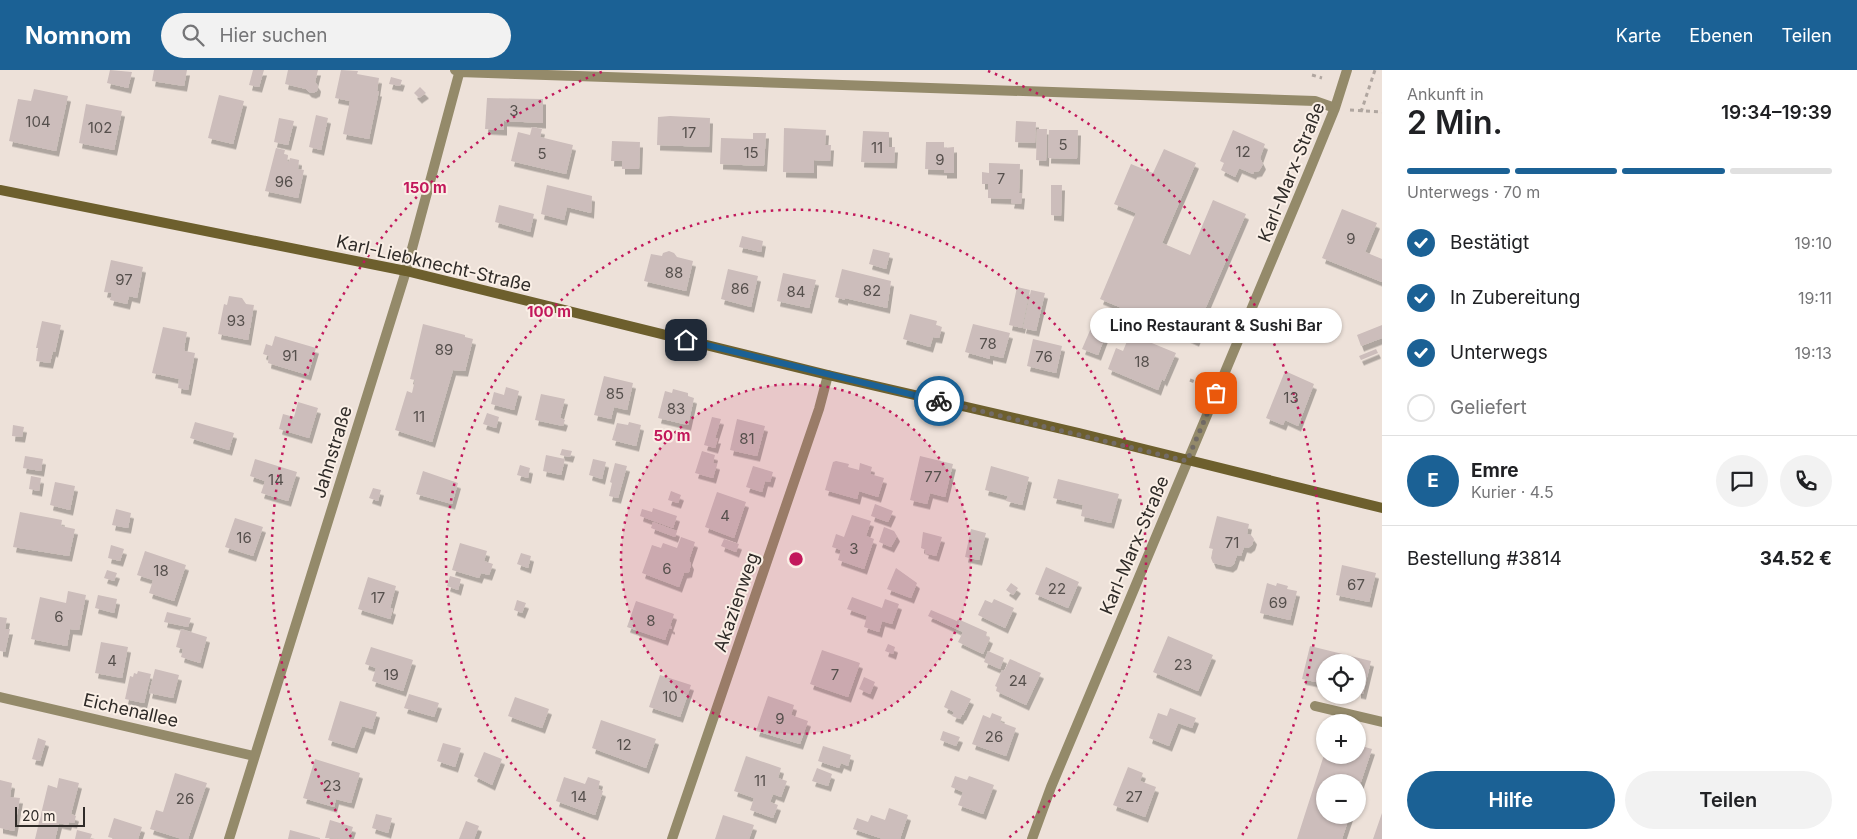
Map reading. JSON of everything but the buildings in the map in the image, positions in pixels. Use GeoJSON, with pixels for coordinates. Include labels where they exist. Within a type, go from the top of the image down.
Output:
{"type":"FeatureCollection","features":[{"type":"Feature","properties":{"kind":"street","name":"Karl-Marx-Straße"},"geometry":{"type":"LineString","coordinates":[[1032,839],[1054,778],[1288,223],[1335,108],[1347,70]]}},
{"type":"Feature","properties":{"kind":"street"},"geometry":{"type":"LineString","coordinates":[[458,71],[1315,102],[1335,108]]}},
{"type":"Feature","properties":{"kind":"street","name":"Jahnstraße"},"geometry":{"type":"LineString","coordinates":[[229,839],[406,271],[458,71]]}},
{"type":"Feature","properties":{"kind":"street","name":"Karl-Liebknecht-Straße"},"geometry":{"type":"LineString","coordinates":[[0,190],[406,271],[1382,508]]}},
{"type":"Feature","properties":{"kind":"street","name":"Akazienweg"},"geometry":{"type":"LineString","coordinates":[[672,839],[819,409],[828,375]]}},
{"type":"Feature","properties":{"kind":"street","name":"Eichenallee"},"geometry":{"type":"LineString","coordinates":[[0,697],[254,756]]}},
{"type":"Feature","properties":{"kind":"street"},"geometry":{"type":"LineString","coordinates":[[1314,706],[1382,722]]}},
{"type":"Feature","properties":{"kind":"path"},"geometry":{"type":"LineString","coordinates":[[1361,112],[1375,70]]}},
{"type":"Feature","properties":{"kind":"path"},"geometry":{"type":"LineString","coordinates":[[1312,75],[1322,78]]}},
{"type":"Feature","properties":{"kind":"path"},"geometry":{"type":"LineString","coordinates":[[1335,108],[1361,112],[1382,112]]}},
{"type":"Feature","properties":{"kind":"path"},"geometry":{"type":"LineString","coordinates":[[1190,380],[1195,382]]}},
{"type":"Feature","properties":{"kind":"way so far"},"geometry":{"type":"LineString","coordinates":[[939,401],[1079,433],[1187,461],[1216,393]]}},
{"type":"Feature","properties":{"kind":"place","name":"Lino Restaurant & Sushi Bar"},"geometry":{"type":"Point","coordinates":[1216,393]}},
{"type":"Feature","properties":{"kind":"route"},"geometry":{"type":"LineString","coordinates":[[686,340],[939,401]]}}]}
